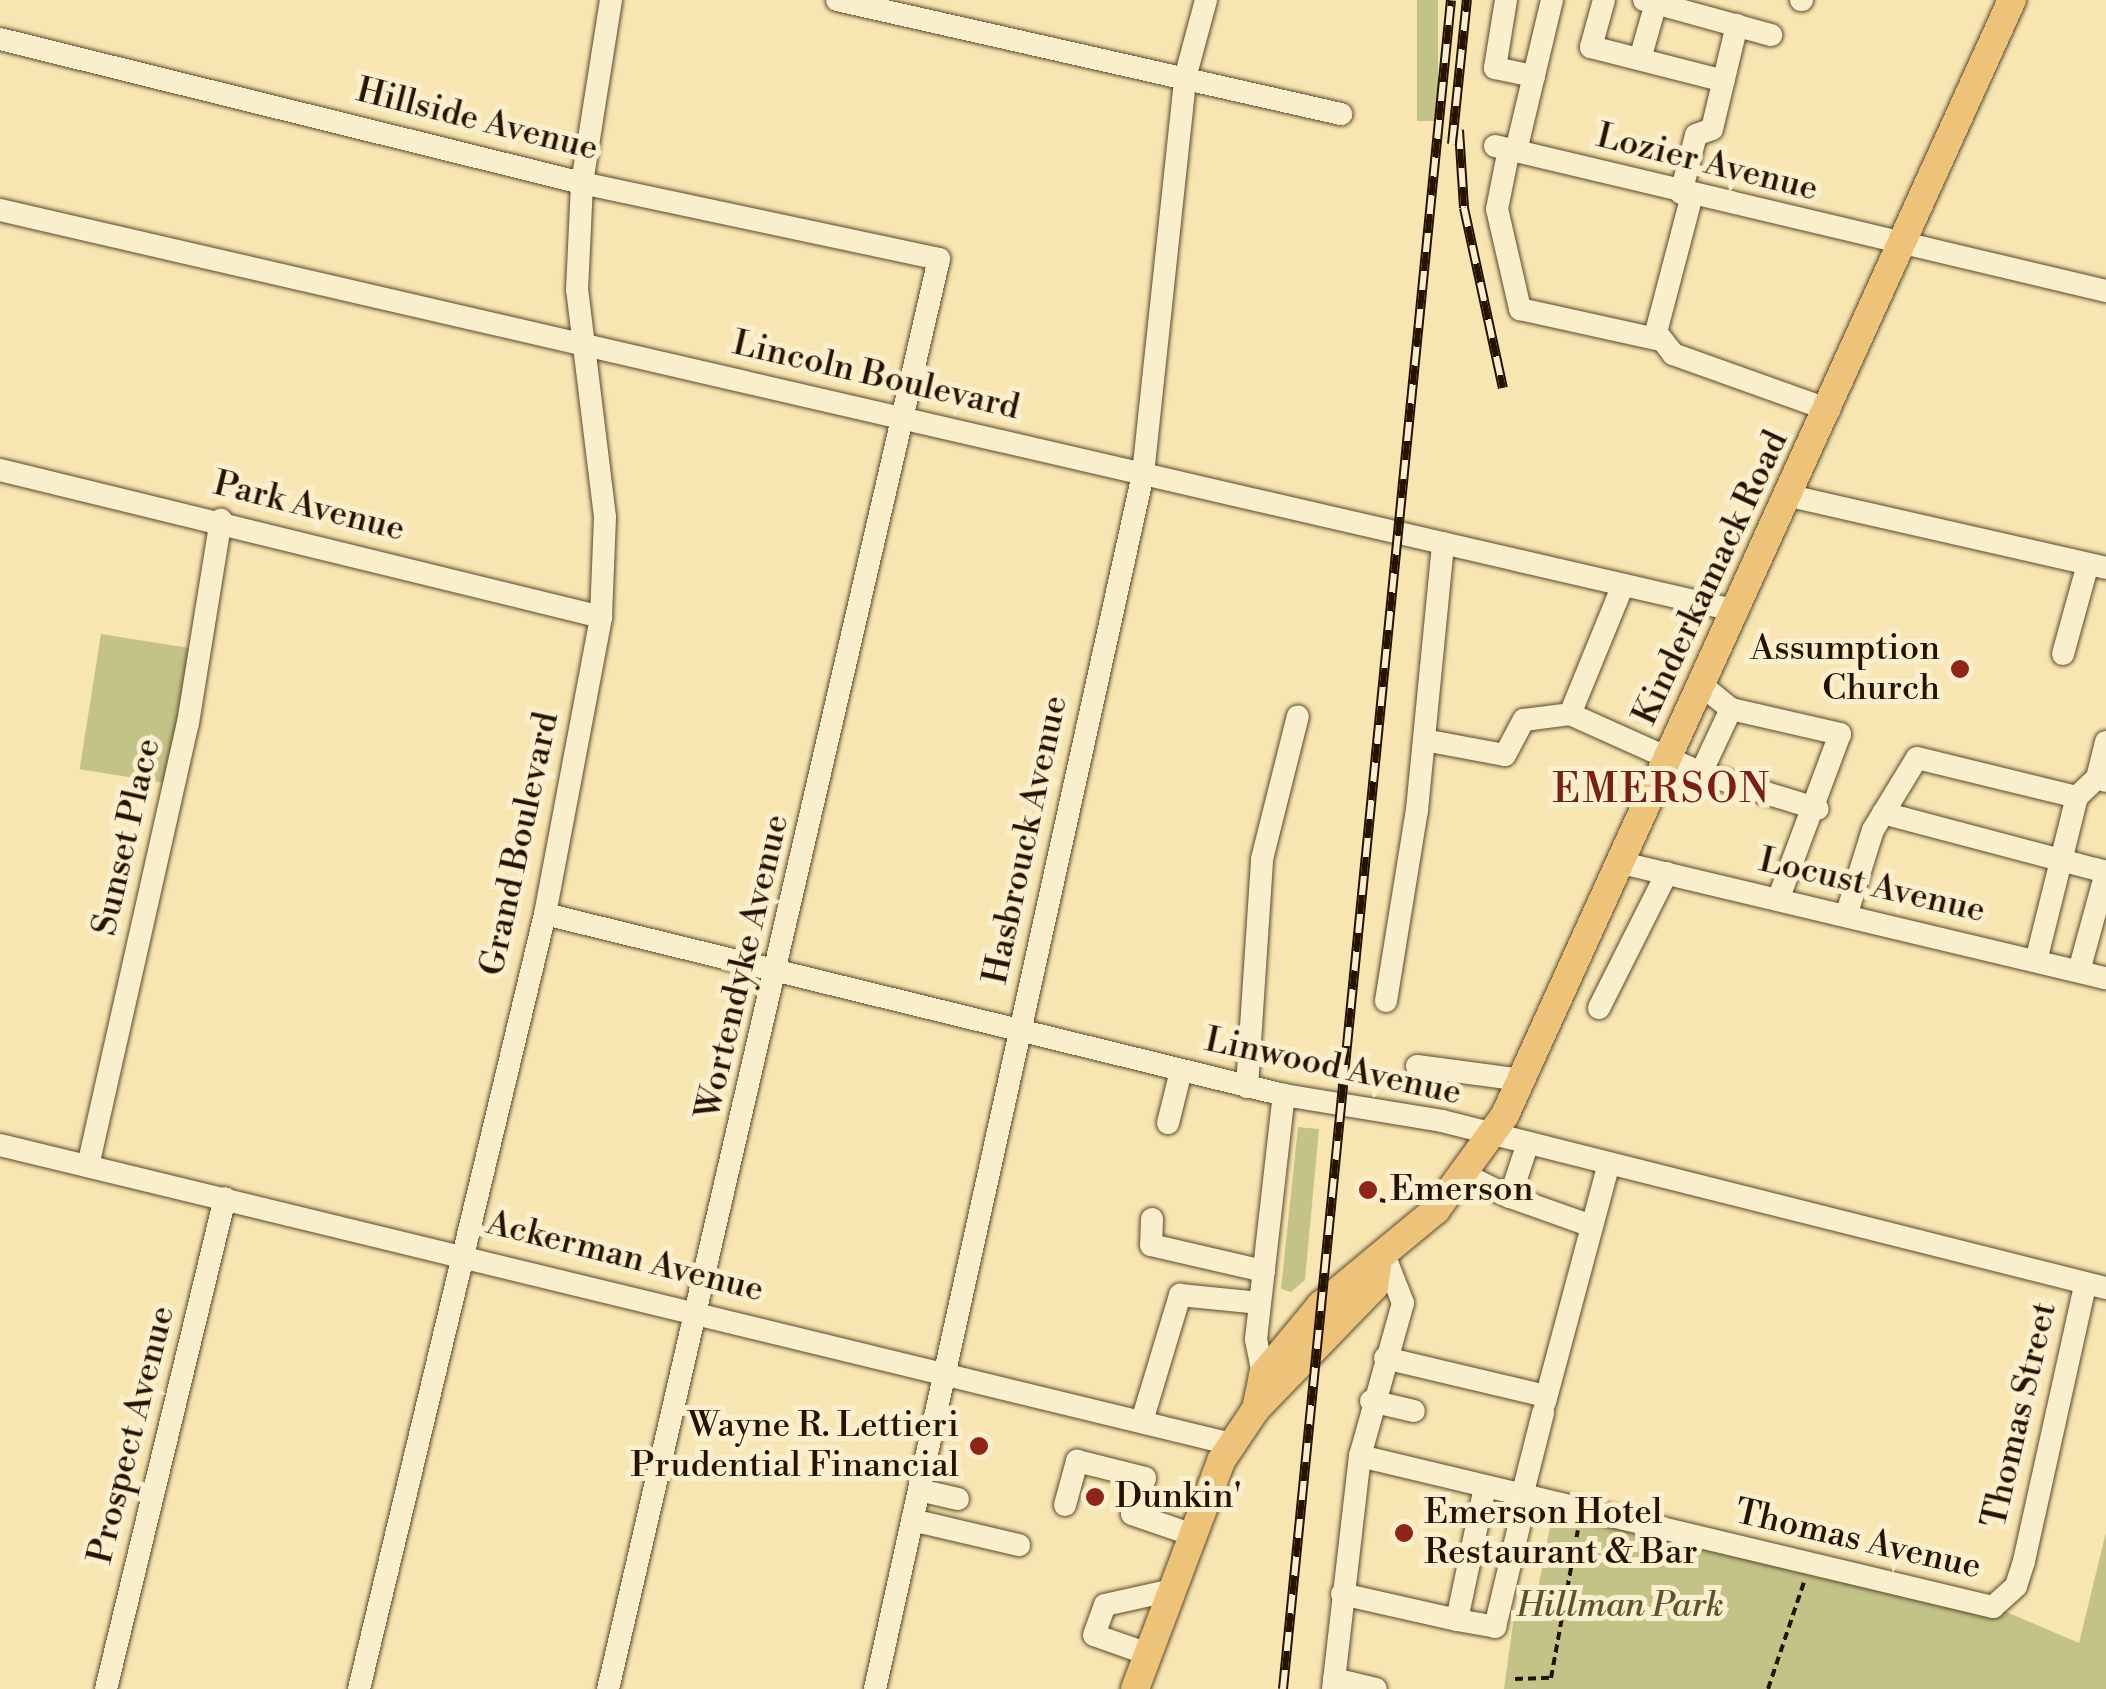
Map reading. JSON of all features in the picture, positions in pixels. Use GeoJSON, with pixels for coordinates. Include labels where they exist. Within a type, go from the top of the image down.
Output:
{"type":"FeatureCollection","features":[{"type":"Feature","properties":{"kind":"main road","name":"Kinderkamack Road"},"geometry":{"type":"LineString","coordinates":[[1256,1409],[1263,1375],[1355,1269],[1381,1261],[1465,1174],[1490,1140],[1522,1080],[1737,612],[2012,0]]}},
{"type":"Feature","properties":{"kind":"main road","name":"Kinderkamack Road"},"geometry":{"type":"LineString","coordinates":[[1135,1689],[1232,1444],[1256,1409],[1374,1287],[1381,1261]]}},
{"type":"Feature","properties":{"kind":"street","name":"Grand Boulevard"},"geometry":{"type":"LineString","coordinates":[[359,1689],[545,914],[601,617],[605,518],[579,344],[582,183],[611,0]]}},
{"type":"Feature","properties":{"kind":"street"},"geometry":{"type":"LineString","coordinates":[[837,0],[1342,114]]}},
{"type":"Feature","properties":{"kind":"street","name":"Hasbrouck Avenue"},"geometry":{"type":"LineString","coordinates":[[875,1689],[1143,474],[1185,78],[1206,0]]}},
{"type":"Feature","properties":{"kind":"street"},"geometry":{"type":"LineString","coordinates":[[1506,0],[1495,68],[1534,76]]}},
{"type":"Feature","properties":{"kind":"street"},"geometry":{"type":"LineString","coordinates":[[1552,0],[1534,76],[1507,149],[1497,210],[1520,309],[1661,340]]}},
{"type":"Feature","properties":{"kind":"street"},"geometry":{"type":"LineString","coordinates":[[1604,0],[1591,47],[1724,81]]}},
{"type":"Feature","properties":{"kind":"street"},"geometry":{"type":"LineString","coordinates":[[1640,60],[1650,2],[1771,35]]}},
{"type":"Feature","properties":{"kind":"street"},"geometry":{"type":"LineString","coordinates":[[1737,26],[1712,129],[1696,135],[1656,332],[1673,354],[1829,410]]}},
{"type":"Feature","properties":{"kind":"street","name":"Hillside Avenue"},"geometry":{"type":"LineString","coordinates":[[0,39],[582,183],[939,260]]}},
{"type":"Feature","properties":{"kind":"street","name":"Lozier Avenue"},"geometry":{"type":"LineString","coordinates":[[1507,149],[1903,248],[2106,291]]}},
{"type":"Feature","properties":{"kind":"street","name":"Lincoln Boulevard"},"geometry":{"type":"LineString","coordinates":[[0,210],[1737,612]]}},
{"type":"Feature","properties":{"kind":"street","name":"Wortendyke Avenue"},"geometry":{"type":"LineString","coordinates":[[608,1689],[702,1312],[939,260]]}},
{"type":"Feature","properties":{"kind":"street","name":"Park Avenue"},"geometry":{"type":"LineString","coordinates":[[0,470],[221,520],[601,617]]}},
{"type":"Feature","properties":{"kind":"street"},"geometry":{"type":"LineString","coordinates":[[1790,496],[2097,566],[2063,654]]}},
{"type":"Feature","properties":{"kind":"street","name":"Sunset Place"},"geometry":{"type":"LineString","coordinates":[[88,1166],[188,722],[221,520]]}},
{"type":"Feature","properties":{"kind":"street"},"geometry":{"type":"LineString","coordinates":[[1386,1001],[1417,810],[1444,543]]}},
{"type":"Feature","properties":{"kind":"street"},"geometry":{"type":"LineString","coordinates":[[1570,714],[1623,585]]}},
{"type":"Feature","properties":{"kind":"street"},"geometry":{"type":"LineString","coordinates":[[1703,686],[1730,709],[1840,734],[1818,809],[1798,827],[1778,900]]}},
{"type":"Feature","properties":{"kind":"street"},"geometry":{"type":"LineString","coordinates":[[1701,773],[1730,709]]}},
{"type":"Feature","properties":{"kind":"street"},"geometry":{"type":"LineString","coordinates":[[1424,740],[1506,756],[1524,720],[1570,714],[1668,762],[1818,809]]}},
{"type":"Feature","properties":{"kind":"street"},"geometry":{"type":"LineString","coordinates":[[1247,1087],[1262,860],[1298,716]]}},
{"type":"Feature","properties":{"kind":"street"},"geometry":{"type":"LineString","coordinates":[[2036,961],[2076,797],[2101,779],[2106,742]]}},
{"type":"Feature","properties":{"kind":"street"},"geometry":{"type":"LineString","coordinates":[[1846,916],[1883,813],[1918,758],[2076,797]]}},
{"type":"Feature","properties":{"kind":"street"},"geometry":{"type":"LineString","coordinates":[[1883,813],[2106,872],[2078,971]]}},
{"type":"Feature","properties":{"kind":"street","name":"Locust Avenue"},"geometry":{"type":"LineString","coordinates":[[1622,863],[2106,978]]}},
{"type":"Feature","properties":{"kind":"street"},"geometry":{"type":"LineString","coordinates":[[1600,1008],[1667,873]]}},
{"type":"Feature","properties":{"kind":"street","name":"Linwood Avenue"},"geometry":{"type":"LineString","coordinates":[[545,914],[1247,1087],[1442,1121],[1490,1140],[1607,1170],[2096,1286]]}},
{"type":"Feature","properties":{"kind":"street"},"geometry":{"type":"LineString","coordinates":[[1418,1066],[1522,1080]]}},
{"type":"Feature","properties":{"kind":"street"},"geometry":{"type":"LineString","coordinates":[[1168,1123],[1181,1070]]}},
{"type":"Feature","properties":{"kind":"street"},"geometry":{"type":"LineString","coordinates":[[1263,1375],[1260,1303],[1284,1095]]}},
{"type":"Feature","properties":{"kind":"street","name":"Ackerman Avenue"},"geometry":{"type":"LineString","coordinates":[[0,1145],[702,1312],[1232,1444]]}},
{"type":"Feature","properties":{"kind":"street"},"geometry":{"type":"LineString","coordinates":[[1510,1198],[1526,1149]]}},
{"type":"Feature","properties":{"kind":"street"},"geometry":{"type":"LineString","coordinates":[[1342,1594],[1495,1627],[1545,1403],[1607,1170]]}},
{"type":"Feature","properties":{"kind":"street"},"geometry":{"type":"LineString","coordinates":[[1465,1174],[1510,1198],[1592,1226]]}},
{"type":"Feature","properties":{"kind":"street","name":"Prospect Avenue"},"geometry":{"type":"LineString","coordinates":[[106,1689],[226,1198]]}},
{"type":"Feature","properties":{"kind":"street"},"geometry":{"type":"LineString","coordinates":[[1152,1219],[1151,1244],[1264,1271]]}},
{"type":"Feature","properties":{"kind":"street"},"geometry":{"type":"LineString","coordinates":[[1376,1689],[1333,1684],[1360,1456],[1372,1402],[1403,1303],[1381,1261]]}},
{"type":"Feature","properties":{"kind":"street","name":"Thomas Street"},"geometry":{"type":"LineString","coordinates":[[2024,1561],[2096,1286]]}},
{"type":"Feature","properties":{"kind":"street"},"geometry":{"type":"LineString","coordinates":[[1142,1422],[1180,1295],[1260,1303]]}},
{"type":"Feature","properties":{"kind":"street"},"geometry":{"type":"LineString","coordinates":[[1385,1358],[1545,1403]]}},
{"type":"Feature","properties":{"kind":"street"},"geometry":{"type":"LineString","coordinates":[[1372,1402],[1414,1411]]}},
{"type":"Feature","properties":{"kind":"street","name":"Thomas Avenue"},"geometry":{"type":"LineString","coordinates":[[1360,1456],[1809,1563],[1979,1608],[2007,1598],[2024,1561]]}},
{"type":"Feature","properties":{"kind":"street"},"geometry":{"type":"LineString","coordinates":[[1064,1506],[1076,1461],[1144,1478],[1132,1514],[1193,1535]]}},
{"type":"Feature","properties":{"kind":"street"},"geometry":{"type":"LineString","coordinates":[[1457,1620],[1485,1487]]}},
{"type":"Feature","properties":{"kind":"street"},"geometry":{"type":"LineString","coordinates":[[919,1490],[958,1499]]}},
{"type":"Feature","properties":{"kind":"street"},"geometry":{"type":"LineString","coordinates":[[912,1520],[1020,1545]]}},
{"type":"Feature","properties":{"kind":"street"},"geometry":{"type":"LineString","coordinates":[[1148,1654],[1094,1635],[1105,1605],[1172,1590]]}},
{"type":"Feature","properties":{"kind":"path"},"geometry":{"type":"LineString","coordinates":[[1380,1200],[1390,1202]]}},
{"type":"Feature","properties":{"kind":"path"},"geometry":{"type":"LineString","coordinates":[[1515,1679],[1551,1678],[1582,1510]]}},
{"type":"Feature","properties":{"kind":"path"},"geometry":{"type":"LineString","coordinates":[[1768,1689],[1809,1563]]}},
{"type":"Feature","properties":{"kind":"green space"},"geometry":{"type":"Polygon","coordinates":[[[1417,0],[1438,0],[1438,121],[1417,121],[1417,0]]]}},
{"type":"Feature","properties":{"kind":"green space"},"geometry":{"type":"Polygon","coordinates":[[[101,634],[200,650],[178,785],[80,769],[101,634]]]}},
{"type":"Feature","properties":{"kind":"green space"},"geometry":{"type":"Polygon","coordinates":[[[1298,1127],[1319,1129],[1305,1280],[1291,1292],[1281,1289],[1298,1127]]]}},
{"type":"Feature","properties":{"kind":"green space","name":"Hillman Park"},"geometry":{"type":"Polygon","coordinates":[[[1554,1506],[1997,1608],[2079,1643],[2106,1532],[2106,1689],[1504,1689],[1516,1602],[1535,1604],[1554,1506]]]}},
{"type":"Feature","properties":{"kind":"railway"},"geometry":{"type":"LineString","coordinates":[[1283,1689],[1451,0]]}},
{"type":"Feature","properties":{"kind":"railway"},"geometry":{"type":"LineString","coordinates":[[1452,144],[1467,0]]}},
{"type":"Feature","properties":{"kind":"railway"},"geometry":{"type":"LineString","coordinates":[[1459,130],[1464,208],[1503,388]]}},
{"type":"Feature","properties":{"kind":"place","name":"Assumption Church"},"geometry":{"type":"Point","coordinates":[1960,669]}},
{"type":"Feature","properties":{"kind":"place","name":"Emerson"},"geometry":{"type":"Point","coordinates":[1368,1190]}},
{"type":"Feature","properties":{"kind":"place","name":"Wayne R. Lettieri Prudential Financial"},"geometry":{"type":"Point","coordinates":[979,1446]}},
{"type":"Feature","properties":{"kind":"place","name":"Dunkin'"},"geometry":{"type":"Point","coordinates":[1095,1497]}},
{"type":"Feature","properties":{"kind":"place","name":"Emerson Hotel Restaurant & Bar"},"geometry":{"type":"Point","coordinates":[1404,1533]}},
{"type":"Feature","properties":{"kind":"district","name":"EMERSON"},"geometry":{"type":"Point","coordinates":[1662,790]}}]}
